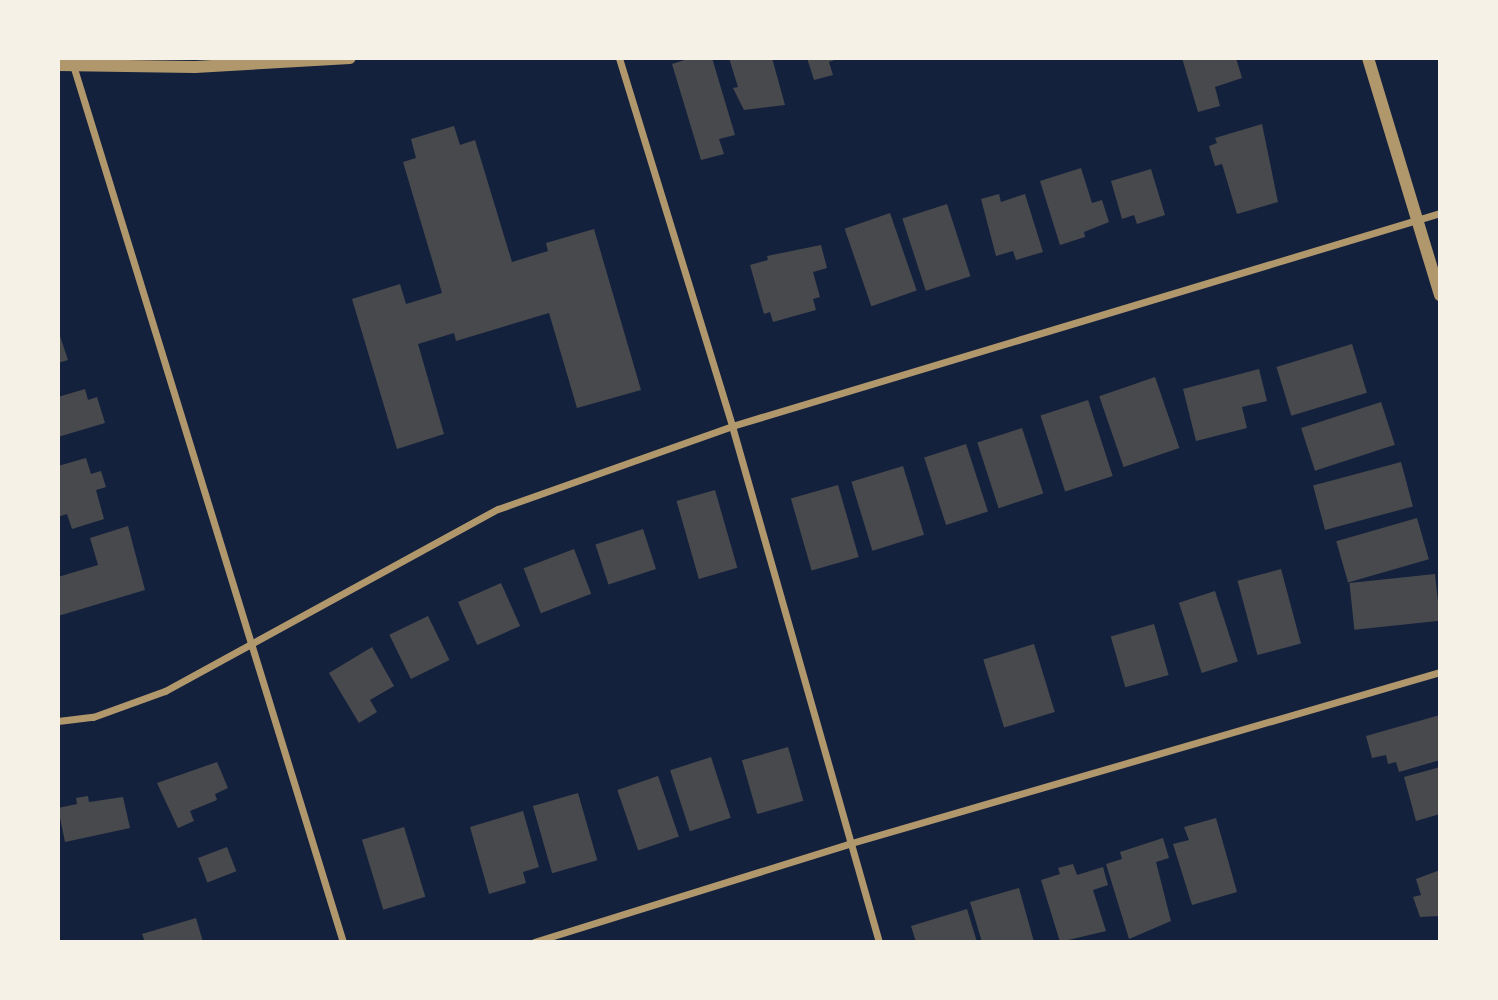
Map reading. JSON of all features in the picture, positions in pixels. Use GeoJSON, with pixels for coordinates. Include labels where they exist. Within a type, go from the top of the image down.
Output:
{"type":"FeatureCollection","features":[{"type":"Feature","properties":{"kind":"street"},"geometry":{"type":"LineString","coordinates":[[58,65],[195,67],[350,58]]}},
{"type":"Feature","properties":{"kind":"street"},"geometry":{"type":"LineString","coordinates":[[619,58],[732,426],[848,844],[879,942]]}},
{"type":"Feature","properties":{"kind":"street"},"geometry":{"type":"LineString","coordinates":[[1368,58],[1440,295]]}},
{"type":"Feature","properties":{"kind":"street"},"geometry":{"type":"LineString","coordinates":[[73,65],[248,643],[343,942]]}},
{"type":"Feature","properties":{"kind":"street"},"geometry":{"type":"LineString","coordinates":[[58,721],[93,717],[165,691],[248,643],[498,509],[732,426],[1440,213]]}},
{"type":"Feature","properties":{"kind":"street"},"geometry":{"type":"LineString","coordinates":[[534,942],[848,844],[1440,672]]}},
{"type":"Feature","properties":{"kind":"building"},"geometry":{"type":"Polygon","coordinates":[[[691,58],[712,58],[735,135],[719,139],[724,154],[701,160],[672,64],[691,58]]]}},
{"type":"Feature","properties":{"kind":"building"},"geometry":{"type":"Polygon","coordinates":[[[729,58],[772,58],[785,105],[744,110],[733,88],[738,87],[729,58]]]}},
{"type":"Feature","properties":{"kind":"building"},"geometry":{"type":"Polygon","coordinates":[[[807,58],[840,58],[829,62],[833,75],[814,80],[807,58]]]}},
{"type":"Feature","properties":{"kind":"building"},"geometry":{"type":"Polygon","coordinates":[[[1182,58],[1236,58],[1242,78],[1215,87],[1220,106],[1198,112],[1182,58]]]}},
{"type":"Feature","properties":{"kind":"building"},"geometry":{"type":"Polygon","coordinates":[[[1262,124],[1278,202],[1237,214],[1222,164],[1215,166],[1209,146],[1217,143],[1215,138],[1262,124]]]}},
{"type":"Feature","properties":{"kind":"building"},"geometry":{"type":"Polygon","coordinates":[[[454,126],[460,145],[475,140],[512,262],[548,251],[546,243],[594,229],[641,390],[577,408],[549,313],[456,341],[454,333],[418,344],[444,434],[397,449],[352,299],[400,284],[406,304],[442,293],[403,162],[416,158],[411,139],[454,126]]]}},
{"type":"Feature","properties":{"kind":"building"},"geometry":{"type":"Polygon","coordinates":[[[1081,168],[1092,203],[1102,200],[1109,222],[1084,232],[1085,237],[1060,245],[1040,181],[1081,168]]]}},
{"type":"Feature","properties":{"kind":"building"},"geometry":{"type":"Polygon","coordinates":[[[1151,169],[1165,215],[1137,224],[1134,215],[1122,219],[1111,181],[1151,169]]]}},
{"type":"Feature","properties":{"kind":"building"},"geometry":{"type":"Polygon","coordinates":[[[999,194],[1001,202],[1025,194],[1043,252],[1016,260],[1013,251],[996,256],[981,199],[999,194]]]}},
{"type":"Feature","properties":{"kind":"building"},"geometry":{"type":"Polygon","coordinates":[[[947,204],[970,276],[926,291],[902,219],[947,204]]]}},
{"type":"Feature","properties":{"kind":"building"},"geometry":{"type":"Polygon","coordinates":[[[890,213],[917,291],[871,306],[845,229],[890,213]]]}},
{"type":"Feature","properties":{"kind":"building"},"geometry":{"type":"Polygon","coordinates":[[[821,245],[827,268],[813,272],[820,297],[813,299],[816,310],[773,322],[770,312],[764,314],[750,265],[768,260],[767,256],[821,245]]]}},
{"type":"Feature","properties":{"kind":"building"},"geometry":{"type":"Polygon","coordinates":[[[58,330],[68,360],[58,363],[58,330]]]}},
{"type":"Feature","properties":{"kind":"building"},"geometry":{"type":"Polygon","coordinates":[[[1352,344],[1367,393],[1291,416],[1276,367],[1352,344]]]}},
{"type":"Feature","properties":{"kind":"building"},"geometry":{"type":"Polygon","coordinates":[[[1259,369],[1267,401],[1242,407],[1247,428],[1196,441],[1183,389],[1259,369]]]}},
{"type":"Feature","properties":{"kind":"building"},"geometry":{"type":"Polygon","coordinates":[[[1155,377],[1179,448],[1124,467],[1099,396],[1155,377]]]}},
{"type":"Feature","properties":{"kind":"building"},"geometry":{"type":"Polygon","coordinates":[[[85,389],[88,400],[97,397],[105,423],[58,437],[58,397],[85,389]]]}},
{"type":"Feature","properties":{"kind":"building"},"geometry":{"type":"Polygon","coordinates":[[[1088,400],[1113,476],[1065,492],[1040,415],[1088,400]]]}},
{"type":"Feature","properties":{"kind":"building"},"geometry":{"type":"Polygon","coordinates":[[[1381,402],[1395,445],[1315,471],[1301,428],[1381,402]]]}},
{"type":"Feature","properties":{"kind":"building"},"geometry":{"type":"Polygon","coordinates":[[[1022,428],[1043,494],[999,508],[977,443],[1022,428]]]}},
{"type":"Feature","properties":{"kind":"building"},"geometry":{"type":"Polygon","coordinates":[[[966,444],[988,512],[946,525],[924,458],[966,444]]]}},
{"type":"Feature","properties":{"kind":"building"},"geometry":{"type":"Polygon","coordinates":[[[86,458],[91,474],[101,471],[106,487],[96,490],[104,519],[72,529],[67,514],[58,517],[58,466],[86,458]]]}},
{"type":"Feature","properties":{"kind":"building"},"geometry":{"type":"Polygon","coordinates":[[[1401,462],[1413,506],[1325,530],[1313,486],[1401,462]]]}},
{"type":"Feature","properties":{"kind":"building"},"geometry":{"type":"Polygon","coordinates":[[[903,466],[924,535],[872,551],[851,482],[903,466]]]}},
{"type":"Feature","properties":{"kind":"building"},"geometry":{"type":"Polygon","coordinates":[[[838,485],[859,557],[812,571],[791,499],[838,485]]]}},
{"type":"Feature","properties":{"kind":"building"},"geometry":{"type":"Polygon","coordinates":[[[715,490],[737,568],[699,579],[677,501],[715,490]]]}},
{"type":"Feature","properties":{"kind":"building"},"geometry":{"type":"Polygon","coordinates":[[[1417,518],[1429,559],[1348,582],[1336,541],[1417,518]]]}},
{"type":"Feature","properties":{"kind":"building"},"geometry":{"type":"Polygon","coordinates":[[[128,526],[145,590],[58,616],[58,577],[98,565],[90,538],[128,526]]]}},
{"type":"Feature","properties":{"kind":"building"},"geometry":{"type":"Polygon","coordinates":[[[643,529],[656,569],[608,584],[595,544],[643,529]]]}},
{"type":"Feature","properties":{"kind":"building"},"geometry":{"type":"Polygon","coordinates":[[[574,549],[591,594],[541,613],[524,568],[574,549]]]}},
{"type":"Feature","properties":{"kind":"building"},"geometry":{"type":"Polygon","coordinates":[[[1281,569],[1301,643],[1257,655],[1238,581],[1281,569]]]}},
{"type":"Feature","properties":{"kind":"building"},"geometry":{"type":"Polygon","coordinates":[[[1435,574],[1440,621],[1354,630],[1349,583],[1435,574]]]}},
{"type":"Feature","properties":{"kind":"building"},"geometry":{"type":"Polygon","coordinates":[[[501,583],[520,626],[477,645],[458,602],[501,583]]]}},
{"type":"Feature","properties":{"kind":"building"},"geometry":{"type":"Polygon","coordinates":[[[1215,591],[1238,661],[1202,673],[1179,603],[1215,591]]]}},
{"type":"Feature","properties":{"kind":"building"},"geometry":{"type":"Polygon","coordinates":[[[428,616],[449,660],[411,679],[389,635],[428,616]]]}},
{"type":"Feature","properties":{"kind":"building"},"geometry":{"type":"Polygon","coordinates":[[[1154,624],[1169,675],[1125,687],[1111,636],[1154,624]]]}},
{"type":"Feature","properties":{"kind":"building"},"geometry":{"type":"Polygon","coordinates":[[[1034,644],[1055,712],[1004,727],[983,659],[1034,644]]]}},
{"type":"Feature","properties":{"kind":"building"},"geometry":{"type":"Polygon","coordinates":[[[372,647],[394,686],[370,700],[377,712],[359,723],[329,673],[372,647]]]}},
{"type":"Feature","properties":{"kind":"building"},"geometry":{"type":"Polygon","coordinates":[[[1440,715],[1440,760],[1399,772],[1396,762],[1388,764],[1386,755],[1372,758],[1366,736],[1440,715]]]}},
{"type":"Feature","properties":{"kind":"building"},"geometry":{"type":"Polygon","coordinates":[[[788,747],[803,801],[757,814],[742,760],[788,747]]]}},
{"type":"Feature","properties":{"kind":"building"},"geometry":{"type":"Polygon","coordinates":[[[711,757],[731,818],[690,831],[670,770],[711,757]]]}},
{"type":"Feature","properties":{"kind":"building"},"geometry":{"type":"Polygon","coordinates":[[[217,762],[228,788],[215,794],[217,800],[190,811],[194,821],[178,828],[157,783],[217,762]]]}},
{"type":"Feature","properties":{"kind":"building"},"geometry":{"type":"Polygon","coordinates":[[[1440,767],[1440,814],[1416,821],[1404,777],[1440,767]]]}},
{"type":"Feature","properties":{"kind":"building"},"geometry":{"type":"Polygon","coordinates":[[[658,776],[679,837],[638,851],[617,790],[658,776]]]}},
{"type":"Feature","properties":{"kind":"building"},"geometry":{"type":"Polygon","coordinates":[[[578,793],[597,860],[552,873],[533,806],[578,793]]]}},
{"type":"Feature","properties":{"kind":"building"},"geometry":{"type":"Polygon","coordinates":[[[88,796],[89,802],[123,797],[130,828],[65,842],[58,808],[77,804],[76,798],[88,796]]]}},
{"type":"Feature","properties":{"kind":"building"},"geometry":{"type":"Polygon","coordinates":[[[523,811],[539,867],[523,872],[526,883],[489,894],[470,827],[523,811]]]}},
{"type":"Feature","properties":{"kind":"building"},"geometry":{"type":"Polygon","coordinates":[[[1216,818],[1237,892],[1192,905],[1173,844],[1189,840],[1184,827],[1216,818]]]}},
{"type":"Feature","properties":{"kind":"building"},"geometry":{"type":"Polygon","coordinates":[[[404,827],[425,897],[383,910],[362,840],[404,827]]]}},
{"type":"Feature","properties":{"kind":"building"},"geometry":{"type":"Polygon","coordinates":[[[1163,838],[1169,858],[1156,862],[1171,921],[1129,939],[1106,864],[1122,859],[1120,852],[1163,838]]]}},
{"type":"Feature","properties":{"kind":"building"},"geometry":{"type":"Polygon","coordinates":[[[227,847],[236,871],[207,882],[198,858],[227,847]]]}},
{"type":"Feature","properties":{"kind":"building"},"geometry":{"type":"Polygon","coordinates":[[[1073,864],[1077,875],[1103,867],[1108,885],[1093,890],[1106,931],[1060,942],[1041,880],[1060,874],[1058,868],[1073,864]]]}},
{"type":"Feature","properties":{"kind":"building"},"geometry":{"type":"Polygon","coordinates":[[[1440,870],[1440,916],[1420,917],[1413,897],[1421,895],[1416,879],[1440,870]]]}},
{"type":"Feature","properties":{"kind":"building"},"geometry":{"type":"Polygon","coordinates":[[[1019,888],[1034,942],[982,942],[970,902],[1019,888]]]}},
{"type":"Feature","properties":{"kind":"building"},"geometry":{"type":"Polygon","coordinates":[[[967,909],[977,942],[916,942],[911,926],[967,909]]]}},
{"type":"Feature","properties":{"kind":"building"},"geometry":{"type":"Polygon","coordinates":[[[196,918],[203,942],[145,942],[142,934],[196,918]]]}}]}
